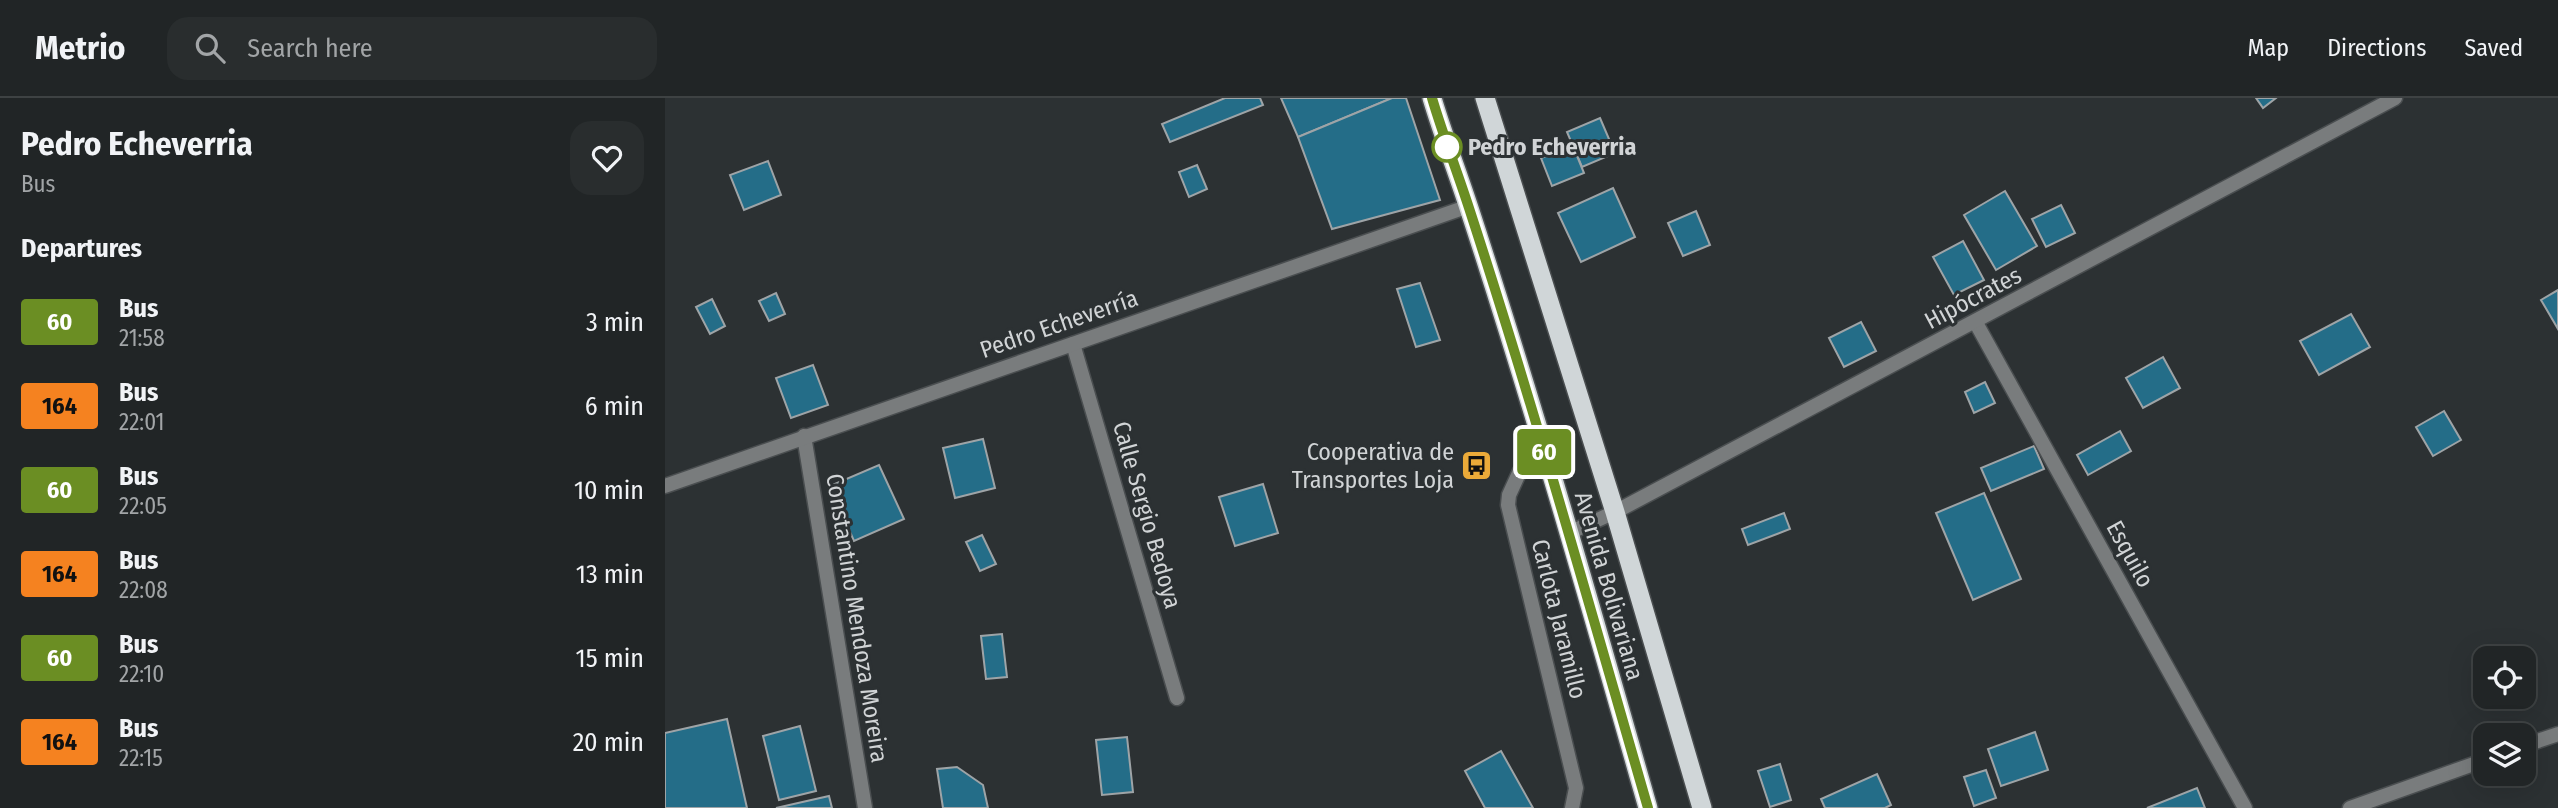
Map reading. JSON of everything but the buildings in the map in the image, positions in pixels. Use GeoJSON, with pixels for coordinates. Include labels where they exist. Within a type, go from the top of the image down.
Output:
{"type":"FeatureCollection","features":[{"type":"Feature","properties":{"kind":"highway","name":"Avenida Bolivariana"},"geometry":{"type":"LineString","coordinates":[[1432,98],[1469,206],[1569,533],[1648,808]]}},
{"type":"Feature","properties":{"kind":"highway","name":"Avenida Bolivariana"},"geometry":{"type":"LineString","coordinates":[[1485,98],[1615,512],[1702,808]]}},
{"type":"Feature","properties":{"kind":"street","name":"Hipócrates"},"geometry":{"type":"LineString","coordinates":[[1569,533],[1615,512],[1976,323],[2387,100]]}},
{"type":"Feature","properties":{"kind":"street","name":"Pedro Echeverría"},"geometry":{"type":"LineString","coordinates":[[665,486],[1469,206]]}},
{"type":"Feature","properties":{"kind":"street","name":"Esquilo"},"geometry":{"type":"LineString","coordinates":[[1976,323],[2245,808]]}},
{"type":"Feature","properties":{"kind":"street","name":"Calle Sergio Bedoya"},"geometry":{"type":"LineString","coordinates":[[1073,344],[1177,698]]}},
{"type":"Feature","properties":{"kind":"street","name":"Constantino Mendoza Moreira"},"geometry":{"type":"LineString","coordinates":[[804,436],[865,808]]}},
{"type":"Feature","properties":{"kind":"street","name":"Carlota Jaramillo"},"geometry":{"type":"LineString","coordinates":[[1546,459],[1520,471],[1509,495],[1508,505],[1576,788],[1572,808]]}},
{"type":"Feature","properties":{"kind":"street"},"geometry":{"type":"LineString","coordinates":[[2536,742],[2558,734]]}},
{"type":"Feature","properties":{"kind":"street"},"geometry":{"type":"LineString","coordinates":[[2350,808],[2473,764]]}},
{"type":"Feature","properties":{"kind":"bus line","name":"60"},"geometry":{"type":"LineString","coordinates":[[1432,98],[1469,206],[1569,533],[1648,808]]}},
{"type":"Feature","properties":{"kind":"place","name":"Pedro Echeverria"},"geometry":{"type":"Point","coordinates":[1447,147]}},
{"type":"Feature","properties":{"kind":"place","name":"Cooperativa de Transportes Loja"},"geometry":{"type":"Point","coordinates":[1477,466]}}]}
